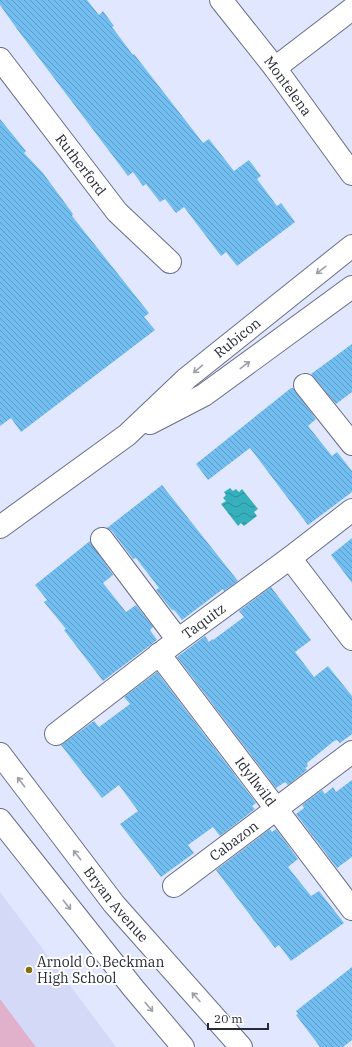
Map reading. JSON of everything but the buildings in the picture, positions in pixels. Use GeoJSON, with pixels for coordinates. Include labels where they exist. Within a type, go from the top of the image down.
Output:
{"type":"FeatureCollection","features":[{"type":"Feature","properties":{"kind":"street","name":"Montelena"},"geometry":{"type":"LineString","coordinates":[[221,0],[275,68],[352,174]]}},
{"type":"Feature","properties":{"kind":"street"},"geometry":{"type":"LineString","coordinates":[[275,68],[352,9]]}},
{"type":"Feature","properties":{"kind":"street","name":"Rutherford"},"geometry":{"type":"LineString","coordinates":[[0,59],[117,212],[170,262]]}},
{"type":"Feature","properties":{"kind":"street","name":"Rubicon"},"geometry":{"type":"LineString","coordinates":[[0,527],[127,435],[187,378],[352,246]]}},
{"type":"Feature","properties":{"kind":"street","name":"Rubicon"},"geometry":{"type":"LineString","coordinates":[[127,435],[204,396],[352,287]]}},
{"type":"Feature","properties":{"kind":"street"},"geometry":{"type":"LineString","coordinates":[[305,385],[352,444]]}},
{"type":"Feature","properties":{"kind":"street","name":"Taquitz"},"geometry":{"type":"LineString","coordinates":[[56,734],[159,654],[290,558],[352,510]]}},
{"type":"Feature","properties":{"kind":"street"},"geometry":{"type":"LineString","coordinates":[[102,539],[178,640]]}},
{"type":"Feature","properties":{"kind":"street"},"geometry":{"type":"LineString","coordinates":[[290,558],[352,638]]}},
{"type":"Feature","properties":{"kind":"street","name":"Idyllwild"},"geometry":{"type":"LineString","coordinates":[[159,654],[352,909]]}},
{"type":"Feature","properties":{"kind":"street","name":"Cabazon"},"geometry":{"type":"LineString","coordinates":[[174,886],[277,810],[352,752]]}},
{"type":"Feature","properties":{"kind":"street","name":"Bryan Avenue"},"geometry":{"type":"LineString","coordinates":[[0,754],[114,904],[241,1047]]}},
{"type":"Feature","properties":{"kind":"street"},"geometry":{"type":"LineString","coordinates":[[0,820],[134,989],[183,1047]]}},
{"type":"Feature","properties":{"kind":"shaded area","name":"Arnold O. Beckman High School"},"geometry":{"type":"Polygon","coordinates":[[[0,892],[116,1047],[0,1047],[0,892]]]}},
{"type":"Feature","properties":{"kind":"shaded area"},"geometry":{"type":"Polygon","coordinates":[[[0,999],[32,1042],[36,1047],[0,1047],[0,999]]]}},
{"type":"Feature","properties":{"kind":"water"},"geometry":{"type":"Polygon","coordinates":[[[230,488],[233,491],[236,489],[239,492],[242,489],[258,509],[254,512],[257,516],[244,526],[241,523],[238,526],[221,504],[226,501],[223,498],[226,495],[224,492],[230,488]]]}},
{"type":"Feature","properties":{"kind":"place","name":"Arnold O. Beckman High School"},"geometry":{"type":"Point","coordinates":[29,970]}}]}
